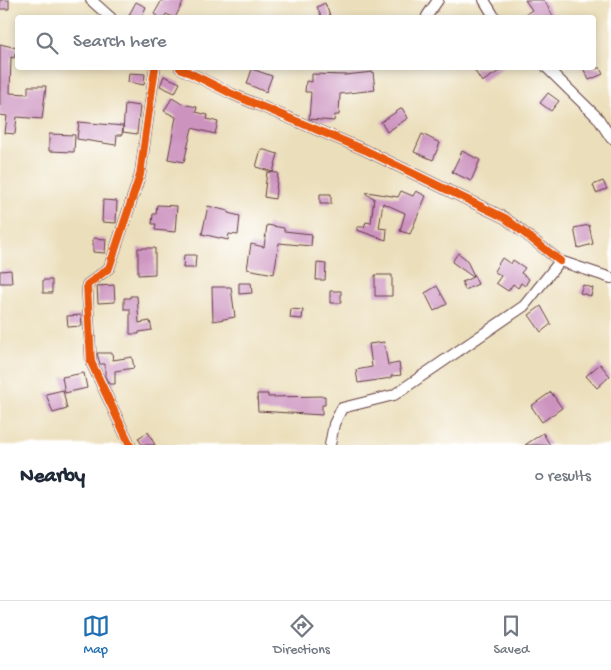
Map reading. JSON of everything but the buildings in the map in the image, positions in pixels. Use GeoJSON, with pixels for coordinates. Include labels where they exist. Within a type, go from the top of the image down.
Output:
{"type":"FeatureCollection","features":[{"type":"Feature","properties":{"kind":"street"},"geometry":{"type":"LineString","coordinates":[[91,0],[108,15]]}},
{"type":"Feature","properties":{"kind":"street"},"geometry":{"type":"LineString","coordinates":[[427,15],[438,0]]}},
{"type":"Feature","properties":{"kind":"street"},"geometry":{"type":"LineString","coordinates":[[484,0],[494,15]]}},
{"type":"Feature","properties":{"kind":"street"},"geometry":{"type":"LineString","coordinates":[[130,445],[90,362],[87,285],[109,268],[140,175],[155,70]]}},
{"type":"Feature","properties":{"kind":"street"},"geometry":{"type":"LineString","coordinates":[[184,70],[232,94],[365,150],[505,218],[560,262],[611,278]]}},
{"type":"Feature","properties":{"kind":"street"},"geometry":{"type":"LineString","coordinates":[[549,70],[598,118],[611,138]]}},
{"type":"Feature","properties":{"kind":"street"},"geometry":{"type":"LineString","coordinates":[[330,445],[334,424],[342,408],[394,395],[524,306],[560,262]]}},
{"type":"Feature","properties":{"kind":"cycle path"},"geometry":{"type":"LineString","coordinates":[[130,445],[91,362],[87,285],[109,268],[140,175],[155,70]]}},
{"type":"Feature","properties":{"kind":"cycle path"},"geometry":{"type":"LineString","coordinates":[[184,70],[232,94],[365,150],[505,218],[560,261]]}}]}
